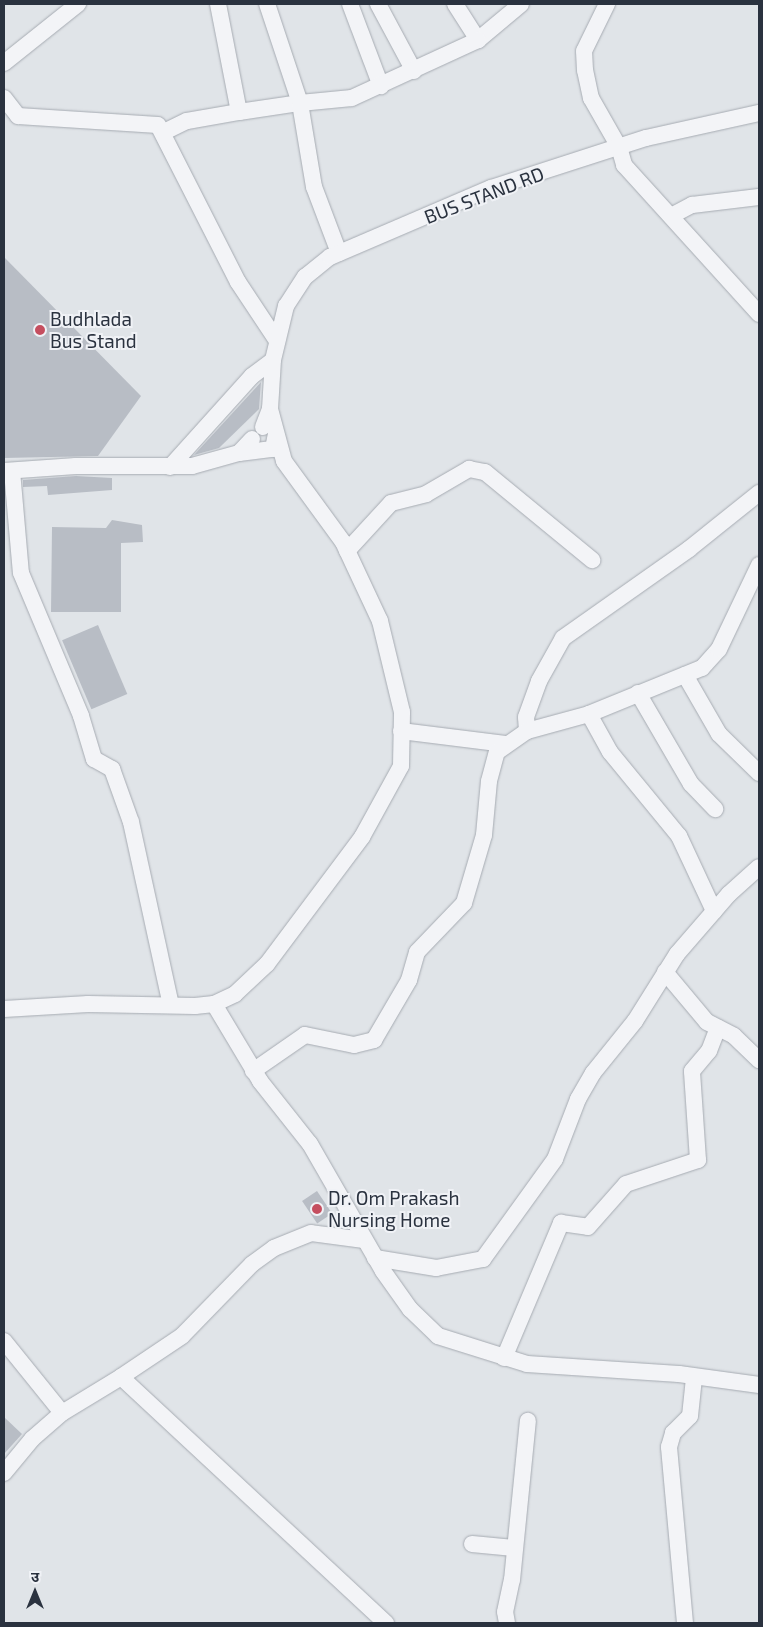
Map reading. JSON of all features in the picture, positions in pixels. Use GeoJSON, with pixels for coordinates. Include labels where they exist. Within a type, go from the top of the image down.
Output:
{"type":"FeatureCollection","features":[{"type":"Feature","properties":{"kind":"street"},"geometry":{"type":"LineString","coordinates":[[4,63],[78,4]]}},
{"type":"Feature","properties":{"kind":"street"},"geometry":{"type":"LineString","coordinates":[[218,4],[239,112]]}},
{"type":"Feature","properties":{"kind":"street"},"geometry":{"type":"LineString","coordinates":[[267,4],[300,103],[314,187],[339,253]]}},
{"type":"Feature","properties":{"kind":"street"},"geometry":{"type":"LineString","coordinates":[[350,4],[380,86]]}},
{"type":"Feature","properties":{"kind":"street"},"geometry":{"type":"LineString","coordinates":[[378,4],[414,71]]}},
{"type":"Feature","properties":{"kind":"street"},"geometry":{"type":"LineString","coordinates":[[455,4],[478,40]]}},
{"type":"Feature","properties":{"kind":"street"},"geometry":{"type":"LineString","coordinates":[[164,132],[187,121],[300,103],[352,98],[478,40],[521,4]]}},
{"type":"Feature","properties":{"kind":"street"},"geometry":{"type":"LineString","coordinates":[[606,4],[584,51],[585,70],[591,98],[619,147],[624,165],[759,314]]}},
{"type":"Feature","properties":{"kind":"street"},"geometry":{"type":"LineString","coordinates":[[4,98],[18,116],[158,125],[164,132],[238,282],[277,341]]}},
{"type":"Feature","properties":{"kind":"street","name":"BUS STAND RD"},"geometry":{"type":"LineString","coordinates":[[270,409],[273,360],[286,306],[305,277],[339,253],[491,188],[619,147],[759,113]]}},
{"type":"Feature","properties":{"kind":"street"},"geometry":{"type":"LineString","coordinates":[[671,216],[692,205],[759,197]]}},
{"type":"Feature","properties":{"kind":"street"},"geometry":{"type":"LineString","coordinates":[[170,467],[252,376],[273,360]]}},
{"type":"Feature","properties":{"kind":"street"},"geometry":{"type":"LineString","coordinates":[[270,409],[284,461]]}},
{"type":"Feature","properties":{"kind":"street"},"geometry":{"type":"LineString","coordinates":[[171,1005],[130,822],[112,769],[94,759],[81,716],[21,573],[8,471],[76,466],[170,467],[214,462],[239,453],[260,442],[270,409]]}},
{"type":"Feature","properties":{"kind":"street"},"geometry":{"type":"LineString","coordinates":[[260,442],[273,449],[277,436]]}},
{"type":"Feature","properties":{"kind":"street"},"geometry":{"type":"LineString","coordinates":[[4,1009],[214,1004],[251,982],[362,837],[401,766],[402,712],[380,621],[347,551],[284,461],[260,442]]}},
{"type":"Feature","properties":{"kind":"street"},"geometry":{"type":"LineString","coordinates":[[347,551],[391,503],[426,494],[469,469],[485,472],[592,560]]}},
{"type":"Feature","properties":{"kind":"street"},"geometry":{"type":"LineString","coordinates":[[527,731],[526,717],[539,681],[563,638],[689,549],[759,493]]}},
{"type":"Feature","properties":{"kind":"street"},"geometry":{"type":"LineString","coordinates":[[253,1070],[305,1035],[354,1045],[374,1040],[409,980],[417,952],[464,903],[484,835],[492,765],[506,744],[527,731],[589,714],[702,668],[719,649],[759,565]]}},
{"type":"Feature","properties":{"kind":"street"},"geometry":{"type":"LineString","coordinates":[[685,675],[719,734],[759,772]]}},
{"type":"Feature","properties":{"kind":"street"},"geometry":{"type":"LineString","coordinates":[[638,693],[691,784],[715,809]]}},
{"type":"Feature","properties":{"kind":"street"},"geometry":{"type":"LineString","coordinates":[[589,714],[610,752],[680,836],[714,911]]}},
{"type":"Feature","properties":{"kind":"street"},"geometry":{"type":"LineString","coordinates":[[401,731],[506,744]]}},
{"type":"Feature","properties":{"kind":"street"},"geometry":{"type":"LineString","coordinates":[[375,1258],[436,1268],[484,1259],[538,1186],[554,1159],[578,1099],[592,1073],[635,1021],[665,972],[714,911],[759,867]]}},
{"type":"Feature","properties":{"kind":"street"},"geometry":{"type":"LineString","coordinates":[[665,972],[690,1006],[718,1028],[734,1036],[759,1060]]}},
{"type":"Feature","properties":{"kind":"street"},"geometry":{"type":"LineString","coordinates":[[214,1004],[253,1070],[310,1144],[375,1258],[410,1309],[438,1336],[504,1358],[578,1370],[694,1377],[759,1385]]}},
{"type":"Feature","properties":{"kind":"street"},"geometry":{"type":"LineString","coordinates":[[504,1358],[561,1223],[588,1227],[626,1184],[698,1160],[692,1071],[709,1051],[718,1028]]}},
{"type":"Feature","properties":{"kind":"street"},"geometry":{"type":"LineString","coordinates":[[4,1473],[32,1439],[62,1413],[121,1377],[182,1336],[252,1264],[274,1248],[311,1233],[364,1240]]}},
{"type":"Feature","properties":{"kind":"street"},"geometry":{"type":"LineString","coordinates":[[4,1341],[62,1413]]}},
{"type":"Feature","properties":{"kind":"street"},"geometry":{"type":"LineString","coordinates":[[121,1377],[386,1623]]}},
{"type":"Feature","properties":{"kind":"street"},"geometry":{"type":"LineString","coordinates":[[685,1623],[669,1447],[673,1433],[690,1416],[694,1377]]}},
{"type":"Feature","properties":{"kind":"street"},"geometry":{"type":"LineString","coordinates":[[507,1623],[504,1612],[514,1548],[528,1421]]}},
{"type":"Feature","properties":{"kind":"street"},"geometry":{"type":"LineString","coordinates":[[472,1544],[514,1548]]}},
{"type":"Feature","properties":{"kind":"building","name":"Budhlada Bus Stand"},"geometry":{"type":"Polygon","coordinates":[[[4,257],[141,396],[98,456],[4,458],[4,257]]]}},
{"type":"Feature","properties":{"kind":"building"},"geometry":{"type":"Polygon","coordinates":[[[261,382],[259,409],[219,448],[194,455],[261,382]]]}},
{"type":"Feature","properties":{"kind":"building"},"geometry":{"type":"Polygon","coordinates":[[[76,476],[112,478],[112,490],[48,495],[47,486],[23,487],[23,480],[76,476]]]}},
{"type":"Feature","properties":{"kind":"building"},"geometry":{"type":"Polygon","coordinates":[[[112,520],[142,525],[143,542],[121,543],[121,612],[51,612],[52,527],[106,528],[112,520]]]}},
{"type":"Feature","properties":{"kind":"building"},"geometry":{"type":"Polygon","coordinates":[[[98,625],[127,694],[91,709],[62,640],[98,625]]]}},
{"type":"Feature","properties":{"kind":"building"},"geometry":{"type":"Polygon","coordinates":[[[317,1191],[332,1213],[317,1223],[302,1201],[317,1191]]]}},
{"type":"Feature","properties":{"kind":"building"},"geometry":{"type":"Polygon","coordinates":[[[4,1417],[22,1434],[4,1454],[4,1417]]]}},
{"type":"Feature","properties":{"kind":"place","name":"Budhlada Bus Stand"},"geometry":{"type":"Point","coordinates":[40,330]}},
{"type":"Feature","properties":{"kind":"place","name":"Dr. Om Prakash Nursing Home"},"geometry":{"type":"Point","coordinates":[317,1209]}}]}
